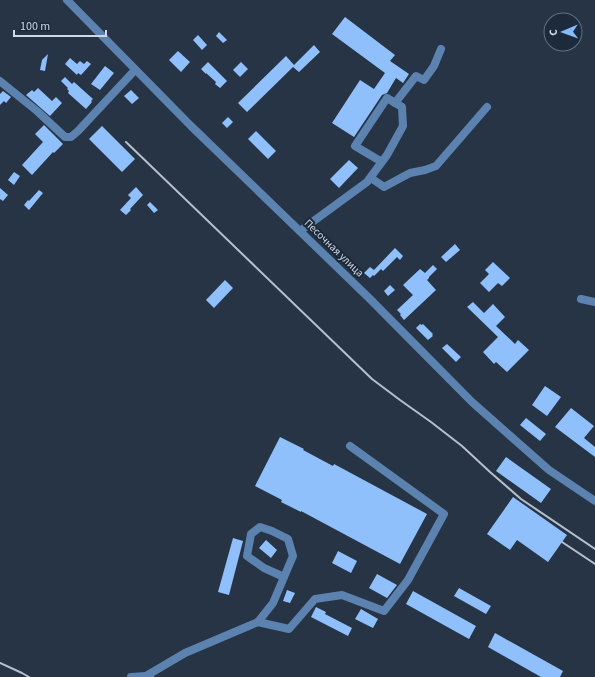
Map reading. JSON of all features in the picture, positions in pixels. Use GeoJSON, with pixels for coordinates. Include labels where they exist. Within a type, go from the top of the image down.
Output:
{"type":"FeatureCollection","features":[{"type":"Feature","properties":{"kind":"street","name":"Песочная улица"},"geometry":{"type":"LineString","coordinates":[[66,0],[196,131],[369,298],[472,402],[549,470],[595,501]]}},
{"type":"Feature","properties":{"kind":"street"},"geometry":{"type":"LineString","coordinates":[[395,103],[416,76],[424,80],[434,66],[440,49]]}},
{"type":"Feature","properties":{"kind":"street"},"geometry":{"type":"LineString","coordinates":[[0,81],[68,138],[78,131],[135,70]]}},
{"type":"Feature","properties":{"kind":"street"},"geometry":{"type":"LineString","coordinates":[[300,231],[367,182],[382,162],[403,126],[402,107],[387,98],[355,146],[382,162]]}},
{"type":"Feature","properties":{"kind":"street"},"geometry":{"type":"LineString","coordinates":[[371,178],[384,187],[410,172],[436,166],[487,106]]}},
{"type":"Feature","properties":{"kind":"street"},"geometry":{"type":"LineString","coordinates":[[581,299],[595,302]]}},
{"type":"Feature","properties":{"kind":"street"},"geometry":{"type":"LineString","coordinates":[[258,622],[289,629],[315,599],[342,595],[384,612],[408,580],[444,514],[350,446]]}},
{"type":"Feature","properties":{"kind":"street"},"geometry":{"type":"LineString","coordinates":[[131,677],[149,676],[185,653],[258,622],[273,603],[284,578],[293,556],[288,539],[272,530],[260,527],[251,534],[247,556],[264,568],[284,578]]}},
{"type":"Feature","properties":{"kind":"building"},"geometry":{"type":"Polygon","coordinates":[[[345,17],[395,55],[390,61],[409,74],[403,83],[396,78],[387,93],[382,95],[354,137],[332,123],[360,80],[374,89],[385,73],[332,34],[345,17]]]}},
{"type":"Feature","properties":{"kind":"building"},"geometry":{"type":"Polygon","coordinates":[[[219,32],[227,40],[223,43],[216,36],[219,32]]]}},
{"type":"Feature","properties":{"kind":"building"},"geometry":{"type":"Polygon","coordinates":[[[198,35],[207,45],[202,50],[193,40],[198,35]]]}},
{"type":"Feature","properties":{"kind":"building"},"geometry":{"type":"Polygon","coordinates":[[[314,45],[320,52],[299,72],[293,67],[247,112],[238,103],[286,56],[294,65],[314,45]]]}},
{"type":"Feature","properties":{"kind":"building"},"geometry":{"type":"Polygon","coordinates":[[[178,51],[190,62],[181,72],[169,60],[178,51]]]}},
{"type":"Feature","properties":{"kind":"building"},"geometry":{"type":"Polygon","coordinates":[[[48,54],[45,71],[40,70],[42,60],[48,54]]]}},
{"type":"Feature","properties":{"kind":"building"},"geometry":{"type":"Polygon","coordinates":[[[70,58],[77,64],[80,61],[84,64],[87,61],[91,64],[81,75],[78,73],[77,75],[65,64],[70,58]]]}},
{"type":"Feature","properties":{"kind":"building"},"geometry":{"type":"Polygon","coordinates":[[[208,62],[227,81],[220,88],[215,84],[216,82],[201,69],[208,62]]]}},
{"type":"Feature","properties":{"kind":"building"},"geometry":{"type":"Polygon","coordinates":[[[241,62],[248,69],[240,77],[233,70],[241,62]]]}},
{"type":"Feature","properties":{"kind":"building"},"geometry":{"type":"Polygon","coordinates":[[[105,66],[114,73],[100,90],[91,84],[105,66]]]}},
{"type":"Feature","properties":{"kind":"building"},"geometry":{"type":"Polygon","coordinates":[[[65,77],[72,84],[74,82],[93,99],[86,109],[68,93],[68,88],[61,81],[65,77]]]}},
{"type":"Feature","properties":{"kind":"building"},"geometry":{"type":"Polygon","coordinates":[[[38,88],[52,101],[56,97],[62,103],[50,116],[26,95],[32,90],[34,92],[38,88]]]}},
{"type":"Feature","properties":{"kind":"building"},"geometry":{"type":"Polygon","coordinates":[[[131,90],[139,98],[132,104],[124,96],[131,90]]]}},
{"type":"Feature","properties":{"kind":"building"},"geometry":{"type":"Polygon","coordinates":[[[3,91],[11,97],[6,103],[4,101],[0,105],[0,94],[3,91]]]}},
{"type":"Feature","properties":{"kind":"building"},"geometry":{"type":"Polygon","coordinates":[[[228,117],[233,122],[227,128],[222,123],[228,117]]]}},
{"type":"Feature","properties":{"kind":"building"},"geometry":{"type":"Polygon","coordinates":[[[44,125],[63,144],[54,153],[53,152],[32,175],[22,165],[43,142],[35,134],[44,125]]]}},
{"type":"Feature","properties":{"kind":"building"},"geometry":{"type":"Polygon","coordinates":[[[102,126],[135,159],[122,172],[89,139],[102,126]]]}},
{"type":"Feature","properties":{"kind":"building"},"geometry":{"type":"Polygon","coordinates":[[[256,131],[276,151],[268,159],[248,139],[256,131]]]}},
{"type":"Feature","properties":{"kind":"building"},"geometry":{"type":"Polygon","coordinates":[[[349,160],[358,168],[339,188],[330,179],[349,160]]]}},
{"type":"Feature","properties":{"kind":"building"},"geometry":{"type":"Polygon","coordinates":[[[14,172],[20,176],[14,185],[8,180],[14,172]]]}},
{"type":"Feature","properties":{"kind":"building"},"geometry":{"type":"Polygon","coordinates":[[[136,187],[143,195],[126,215],[120,210],[131,198],[128,195],[136,187]]]}},
{"type":"Feature","properties":{"kind":"building"},"geometry":{"type":"Polygon","coordinates":[[[0,188],[8,195],[3,201],[0,199],[0,188]]]}},
{"type":"Feature","properties":{"kind":"building"},"geometry":{"type":"Polygon","coordinates":[[[39,190],[43,193],[29,210],[24,205],[39,190]]]}},
{"type":"Feature","properties":{"kind":"building"},"geometry":{"type":"Polygon","coordinates":[[[150,202],[158,210],[154,213],[147,205],[150,202]]]}},
{"type":"Feature","properties":{"kind":"building"},"geometry":{"type":"Polygon","coordinates":[[[455,244],[460,250],[446,262],[441,257],[455,244]]]}},
{"type":"Feature","properties":{"kind":"building"},"geometry":{"type":"Polygon","coordinates":[[[395,248],[403,256],[400,260],[397,257],[383,271],[381,269],[370,278],[364,273],[370,267],[374,270],[395,248]]]}},
{"type":"Feature","properties":{"kind":"building"},"geometry":{"type":"Polygon","coordinates":[[[493,262],[510,278],[502,286],[498,283],[489,292],[480,283],[489,274],[485,270],[493,262]]]}},
{"type":"Feature","properties":{"kind":"building"},"geometry":{"type":"Polygon","coordinates":[[[433,265],[437,269],[427,280],[436,290],[404,320],[397,310],[413,295],[403,285],[420,269],[425,273],[433,265]]]}},
{"type":"Feature","properties":{"kind":"building"},"geometry":{"type":"Polygon","coordinates":[[[225,280],[233,288],[214,308],[206,300],[225,280]]]}},
{"type":"Feature","properties":{"kind":"building"},"geometry":{"type":"Polygon","coordinates":[[[390,285],[395,290],[388,296],[384,291],[390,285]]]}},
{"type":"Feature","properties":{"kind":"building"},"geometry":{"type":"Polygon","coordinates":[[[473,302],[484,313],[493,304],[505,317],[496,326],[515,344],[518,340],[529,350],[507,372],[496,362],[494,364],[483,352],[498,337],[467,307],[473,302]]]}},
{"type":"Feature","properties":{"kind":"building"},"geometry":{"type":"Polygon","coordinates":[[[420,324],[423,324],[433,334],[433,336],[428,340],[416,328],[420,324]]]}},
{"type":"Feature","properties":{"kind":"building"},"geometry":{"type":"Polygon","coordinates":[[[447,344],[461,357],[456,362],[442,348],[447,344]]]}},
{"type":"Feature","properties":{"kind":"building"},"geometry":{"type":"Polygon","coordinates":[[[545,386],[561,397],[547,416],[532,405],[545,386]]]}},
{"type":"Feature","properties":{"kind":"building"},"geometry":{"type":"Polygon","coordinates":[[[571,408],[594,426],[584,438],[595,447],[595,457],[555,427],[571,408]]]}},
{"type":"Feature","properties":{"kind":"building"},"geometry":{"type":"Polygon","coordinates":[[[526,418],[546,434],[540,441],[520,425],[526,418]]]}},
{"type":"Feature","properties":{"kind":"building"},"geometry":{"type":"Polygon","coordinates":[[[280,437],[427,514],[400,564],[301,511],[281,502],[282,500],[255,486],[280,437]]]}},
{"type":"Feature","properties":{"kind":"building"},"geometry":{"type":"Polygon","coordinates":[[[506,457],[551,489],[541,503],[496,471],[506,457]]]}},
{"type":"Feature","properties":{"kind":"building"},"geometry":{"type":"Polygon","coordinates":[[[513,497],[567,535],[548,562],[517,540],[510,550],[487,534],[513,497]]]}},
{"type":"Feature","properties":{"kind":"building"},"geometry":{"type":"Polygon","coordinates":[[[233,538],[243,541],[229,595],[218,592],[233,538]]]}},
{"type":"Feature","properties":{"kind":"building"},"geometry":{"type":"Polygon","coordinates":[[[266,540],[277,550],[271,558],[259,548],[266,540]]]}},
{"type":"Feature","properties":{"kind":"building"},"geometry":{"type":"Polygon","coordinates":[[[338,551],[357,561],[351,573],[332,563],[338,551]]]}},
{"type":"Feature","properties":{"kind":"building"},"geometry":{"type":"Polygon","coordinates":[[[377,574],[397,585],[387,598],[369,588],[377,574]]]}},
{"type":"Feature","properties":{"kind":"building"},"geometry":{"type":"Polygon","coordinates":[[[459,588],[491,606],[486,614],[454,596],[459,588]]]}},
{"type":"Feature","properties":{"kind":"building"},"geometry":{"type":"Polygon","coordinates":[[[287,590],[295,593],[290,603],[283,601],[287,590]]]}},
{"type":"Feature","properties":{"kind":"building"},"geometry":{"type":"Polygon","coordinates":[[[413,591],[476,626],[469,639],[406,604],[413,591]]]}},
{"type":"Feature","properties":{"kind":"building"},"geometry":{"type":"Polygon","coordinates":[[[316,607],[326,612],[325,614],[352,628],[348,636],[311,617],[316,607]]]}},
{"type":"Feature","properties":{"kind":"building"},"geometry":{"type":"Polygon","coordinates":[[[361,609],[378,619],[373,628],[355,619],[361,609]]]}},
{"type":"Feature","properties":{"kind":"building"},"geometry":{"type":"Polygon","coordinates":[[[495,633],[563,671],[560,677],[541,677],[488,647],[495,633]]]}},
{"type":"Feature","properties":{"kind":"railway"},"geometry":{"type":"LineString","coordinates":[[126,142],[372,379],[462,446],[521,499],[595,549]]}},
{"type":"Feature","properties":{"kind":"railway"},"geometry":{"type":"LineString","coordinates":[[562,542],[595,564]]}},
{"type":"Feature","properties":{"kind":"railway"},"geometry":{"type":"LineString","coordinates":[[0,663],[29,677]]}}]}
